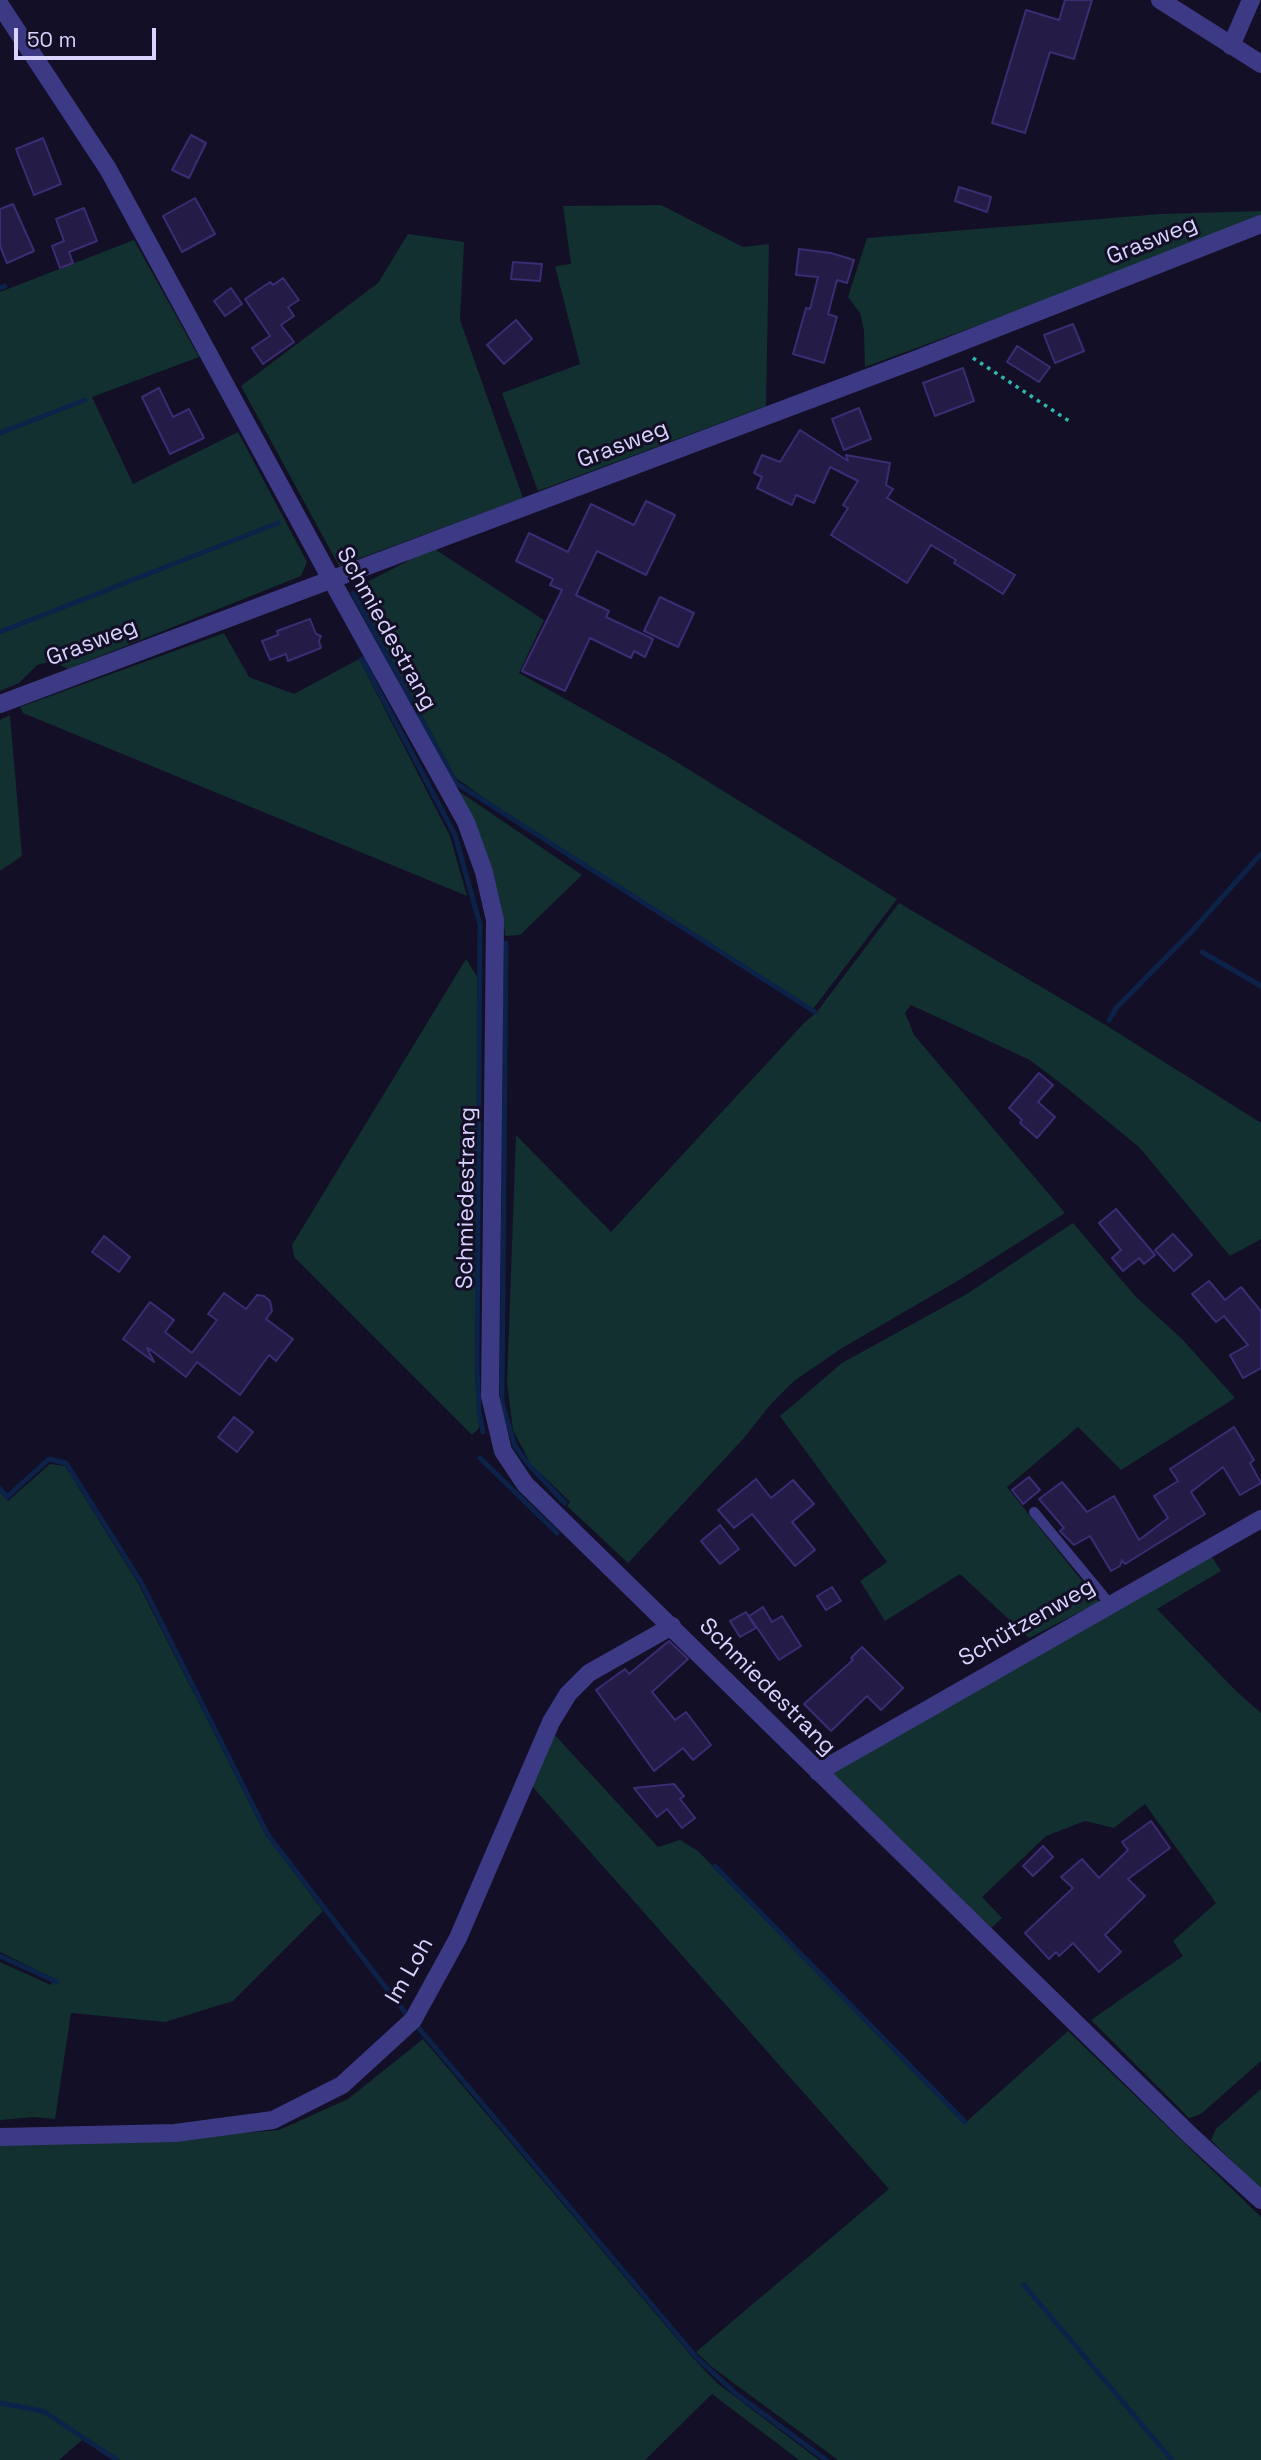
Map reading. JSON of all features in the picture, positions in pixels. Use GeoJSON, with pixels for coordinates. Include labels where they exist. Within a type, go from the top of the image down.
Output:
{"type":"FeatureCollection","features":[{"type":"Feature","properties":{"kind":"street"},"geometry":{"type":"LineString","coordinates":[[1160,0],[1261,64]]}},
{"type":"Feature","properties":{"kind":"street"},"geometry":{"type":"LineString","coordinates":[[1231,46],[1251,0]]}},
{"type":"Feature","properties":{"kind":"street","name":"Schmiedestrang"},"geometry":{"type":"LineString","coordinates":[[0,5],[108,169],[466,822],[484,872],[495,920],[490,1396],[503,1451],[525,1483],[1191,2136],[1261,2200]]}},
{"type":"Feature","properties":{"kind":"street","name":"Grasweg"},"geometry":{"type":"LineString","coordinates":[[0,704],[959,344],[1261,223]]}},
{"type":"Feature","properties":{"kind":"street","name":"Schützenweg"},"geometry":{"type":"LineString","coordinates":[[818,1772],[1261,1519]]}},
{"type":"Feature","properties":{"kind":"street","name":"Im Loh"},"geometry":{"type":"LineString","coordinates":[[0,2137],[175,2133],[272,2120],[342,2085],[412,2020],[458,1938],[551,1722],[568,1694],[589,1673],[672,1626]]}},
{"type":"Feature","properties":{"kind":"lane"},"geometry":{"type":"LineString","coordinates":[[1034,1512],[1111,1604]]}},
{"type":"Feature","properties":{"kind":"path"},"geometry":{"type":"LineString","coordinates":[[959,344],[966,354],[1069,421]]}},
{"type":"Feature","properties":{"kind":"green space"},"geometry":{"type":"Polygon","coordinates":[[[661,205],[743,247],[769,244],[766,406],[538,491],[502,393],[580,364],[555,266],[571,264],[563,206],[661,205]]]}},
{"type":"Feature","properties":{"kind":"green space"},"geometry":{"type":"Polygon","coordinates":[[[1261,211],[1261,218],[1236,230],[865,367],[864,331],[860,313],[848,297],[867,238],[1161,214],[1261,211]]]}},
{"type":"Feature","properties":{"kind":"green space"},"geometry":{"type":"Polygon","coordinates":[[[408,234],[464,242],[460,320],[523,498],[339,566],[241,386],[378,283],[408,234]]]}},
{"type":"Feature","properties":{"kind":"green space"},"geometry":{"type":"Polygon","coordinates":[[[134,240],[199,357],[92,397],[133,484],[238,432],[307,562],[301,576],[68,669],[53,661],[37,665],[19,683],[0,691],[0,292],[134,240]]]}},
{"type":"Feature","properties":{"kind":"green space"},"geometry":{"type":"Polygon","coordinates":[[[433,548],[544,620],[519,673],[667,756],[897,899],[813,1009],[456,778],[355,592],[365,583],[433,548]]]}},
{"type":"Feature","properties":{"kind":"green space"},"geometry":{"type":"Polygon","coordinates":[[[224,633],[249,677],[294,694],[359,659],[450,836],[467,896],[23,713],[20,707],[224,633]]]}},
{"type":"Feature","properties":{"kind":"green space"},"geometry":{"type":"Polygon","coordinates":[[[10,715],[22,856],[0,871],[0,720],[10,715]]]}},
{"type":"Feature","properties":{"kind":"green space"},"geometry":{"type":"Polygon","coordinates":[[[454,788],[582,875],[520,935],[505,936],[493,871],[472,819],[454,788]]]}},
{"type":"Feature","properties":{"kind":"green space"},"geometry":{"type":"Polygon","coordinates":[[[899,903],[1104,1024],[1261,1123],[1261,1239],[1230,1256],[1139,1147],[1068,1089],[1030,1060],[911,1005],[905,1013],[914,1035],[1065,1213],[961,1279],[842,1348],[794,1381],[628,1563],[567,1506],[570,1502],[530,1463],[513,1430],[507,1383],[516,1135],[611,1232],[816,1013],[899,903]]]}},
{"type":"Feature","properties":{"kind":"green space"},"geometry":{"type":"Polygon","coordinates":[[[466,959],[478,978],[475,1365],[479,1428],[472,1435],[294,1257],[292,1245],[466,959]]]}},
{"type":"Feature","properties":{"kind":"green space"},"geometry":{"type":"Polygon","coordinates":[[[1073,1223],[1136,1297],[1183,1340],[1235,1398],[1121,1470],[1078,1427],[1007,1487],[1099,1602],[1029,1638],[960,1574],[885,1621],[860,1581],[887,1562],[780,1416],[842,1363],[967,1294],[1073,1223]]]}},
{"type":"Feature","properties":{"kind":"green space"},"geometry":{"type":"Polygon","coordinates":[[[50,1464],[65,1466],[138,1583],[265,1834],[323,1911],[233,2001],[165,2022],[71,2013],[55,2119],[34,2117],[0,2120],[0,1962],[51,1985],[53,1978],[0,1952],[0,1491],[8,1501],[50,1464]]]}},
{"type":"Feature","properties":{"kind":"green space"},"geometry":{"type":"Polygon","coordinates":[[[1211,1556],[1221,1571],[1157,1609],[1236,1691],[1261,1713],[1261,2061],[1201,2114],[1189,2118],[1091,2020],[1183,1956],[1173,1941],[1216,1903],[1145,1804],[1114,1828],[1085,1821],[1046,1836],[982,1897],[1002,1918],[988,1931],[829,1773],[1211,1556]]]}},
{"type":"Feature","properties":{"kind":"green space"},"geometry":{"type":"Polygon","coordinates":[[[554,1734],[658,1847],[680,1840],[698,1851],[965,2123],[1068,2031],[1261,2217],[1261,2460],[838,2460],[712,2367],[696,2352],[889,2189],[531,1785],[554,1734]]]}},
{"type":"Feature","properties":{"kind":"green space"},"geometry":{"type":"Polygon","coordinates":[[[423,2039],[694,2359],[717,2383],[819,2460],[799,2460],[712,2394],[645,2460],[113,2460],[82,2440],[59,2460],[0,2460],[0,2145],[175,2139],[279,2130],[348,2099],[423,2039]]]}},
{"type":"Feature","properties":{"kind":"green space"},"geometry":{"type":"Polygon","coordinates":[[[1261,2089],[1261,2190],[1211,2140],[1216,2129],[1261,2089]]]}},
{"type":"Feature","properties":{"kind":"building"},"geometry":{"type":"Polygon","coordinates":[[[1065,0],[1092,0],[1074,59],[1050,52],[1025,133],[992,123],[1026,10],[1059,20],[1065,0]]]}},
{"type":"Feature","properties":{"kind":"building"},"geometry":{"type":"Polygon","coordinates":[[[191,135],[206,143],[189,178],[172,170],[191,135]]]}},
{"type":"Feature","properties":{"kind":"building"},"geometry":{"type":"Polygon","coordinates":[[[43,138],[61,184],[34,195],[16,149],[43,138]]]}},
{"type":"Feature","properties":{"kind":"building"},"geometry":{"type":"Polygon","coordinates":[[[959,187],[991,197],[987,212],[955,201],[959,187]]]}},
{"type":"Feature","properties":{"kind":"building"},"geometry":{"type":"Polygon","coordinates":[[[195,198],[215,234],[182,252],[163,216],[195,198]]]}},
{"type":"Feature","properties":{"kind":"building"},"geometry":{"type":"Polygon","coordinates":[[[13,204],[34,251],[7,263],[0,246],[0,209],[13,204]]]}},
{"type":"Feature","properties":{"kind":"building"},"geometry":{"type":"Polygon","coordinates":[[[84,208],[97,241],[69,252],[73,263],[60,268],[52,246],[64,241],[56,219],[84,208]]]}},
{"type":"Feature","properties":{"kind":"building"},"geometry":{"type":"Polygon","coordinates":[[[799,249],[831,253],[854,260],[847,283],[837,280],[828,314],[837,317],[824,363],[793,354],[806,308],[810,309],[818,277],[796,275],[799,249]]]}},
{"type":"Feature","properties":{"kind":"building"},"geometry":{"type":"Polygon","coordinates":[[[513,262],[542,264],[540,281],[511,279],[513,262]]]}},
{"type":"Feature","properties":{"kind":"building"},"geometry":{"type":"Polygon","coordinates":[[[283,278],[299,300],[288,307],[294,316],[281,325],[294,342],[263,364],[252,348],[270,336],[245,299],[270,282],[273,285],[283,278]]]}},
{"type":"Feature","properties":{"kind":"building"},"geometry":{"type":"Polygon","coordinates":[[[231,288],[242,304],[225,316],[214,301],[231,288]]]}},
{"type":"Feature","properties":{"kind":"building"},"geometry":{"type":"Polygon","coordinates":[[[516,320],[532,339],[504,364],[487,345],[516,320]]]}},
{"type":"Feature","properties":{"kind":"building"},"geometry":{"type":"Polygon","coordinates":[[[1073,324],[1084,351],[1055,363],[1044,335],[1073,324]]]}},
{"type":"Feature","properties":{"kind":"building"},"geometry":{"type":"Polygon","coordinates":[[[1017,346],[1050,367],[1039,382],[1007,362],[1017,346]]]}},
{"type":"Feature","properties":{"kind":"building"},"geometry":{"type":"Polygon","coordinates":[[[963,368],[974,401],[935,416],[923,383],[963,368]]]}},
{"type":"Feature","properties":{"kind":"building"},"geometry":{"type":"Polygon","coordinates":[[[159,388],[173,417],[189,409],[204,438],[170,454],[142,397],[159,388]]]}},
{"type":"Feature","properties":{"kind":"building"},"geometry":{"type":"Polygon","coordinates":[[[859,408],[871,439],[844,450],[832,419],[859,408]]]}},
{"type":"Feature","properties":{"kind":"building"},"geometry":{"type":"Polygon","coordinates":[[[800,430],[848,461],[846,455],[890,463],[886,485],[893,489],[887,498],[1015,575],[1003,594],[931,545],[907,583],[831,535],[848,508],[843,505],[858,481],[830,467],[814,503],[796,495],[792,505],[757,488],[762,477],[754,473],[762,455],[780,462],[800,430]]]}},
{"type":"Feature","properties":{"kind":"building"},"geometry":{"type":"Polygon","coordinates":[[[646,501],[675,515],[646,575],[597,551],[576,595],[609,611],[606,617],[653,639],[645,657],[634,651],[631,658],[590,638],[565,691],[522,671],[562,590],[550,585],[553,579],[516,561],[529,533],[568,552],[591,504],[634,525],[646,501]]]}},
{"type":"Feature","properties":{"kind":"building"},"geometry":{"type":"Polygon","coordinates":[[[660,597],[694,613],[678,647],[644,631],[660,597]]]}},
{"type":"Feature","properties":{"kind":"building"},"geometry":{"type":"Polygon","coordinates":[[[310,619],[316,634],[321,636],[321,648],[288,661],[286,654],[270,660],[262,641],[278,635],[277,631],[310,619]]]}},
{"type":"Feature","properties":{"kind":"building"},"geometry":{"type":"Polygon","coordinates":[[[1039,1073],[1053,1085],[1038,1102],[1055,1117],[1037,1138],[1020,1123],[1022,1120],[1009,1108],[1039,1073]]]}},
{"type":"Feature","properties":{"kind":"building"},"geometry":{"type":"Polygon","coordinates":[[[1116,1209],[1155,1255],[1144,1264],[1139,1258],[1123,1271],[1112,1258],[1121,1250],[1099,1223],[1116,1209]]]}},
{"type":"Feature","properties":{"kind":"building"},"geometry":{"type":"Polygon","coordinates":[[[1173,1234],[1192,1255],[1174,1271],[1155,1250],[1173,1234]]]}},
{"type":"Feature","properties":{"kind":"building"},"geometry":{"type":"Polygon","coordinates":[[[104,1236],[130,1257],[119,1272],[92,1252],[104,1236]]]}},
{"type":"Feature","properties":{"kind":"building"},"geometry":{"type":"Polygon","coordinates":[[[1209,1281],[1225,1300],[1241,1287],[1261,1311],[1261,1368],[1243,1378],[1230,1355],[1248,1345],[1224,1316],[1216,1322],[1192,1294],[1209,1281]]]}},
{"type":"Feature","properties":{"kind":"building"},"geometry":{"type":"Polygon","coordinates":[[[224,1293],[246,1309],[257,1295],[264,1296],[270,1301],[272,1311],[266,1319],[293,1339],[276,1361],[269,1355],[240,1395],[197,1362],[186,1377],[151,1350],[147,1348],[154,1362],[123,1339],[150,1302],[174,1320],[165,1332],[192,1353],[217,1320],[208,1314],[224,1293]]]}},
{"type":"Feature","properties":{"kind":"building"},"geometry":{"type":"Polygon","coordinates":[[[234,1417],[253,1432],[237,1452],[218,1437],[234,1417]]]}},
{"type":"Feature","properties":{"kind":"building"},"geometry":{"type":"Polygon","coordinates":[[[1234,1427],[1254,1460],[1250,1463],[1261,1483],[1240,1495],[1223,1467],[1191,1492],[1205,1514],[1125,1564],[1122,1560],[1120,1566],[1111,1571],[1090,1536],[1074,1545],[1060,1531],[1064,1528],[1039,1499],[1062,1482],[1087,1512],[1114,1496],[1139,1540],[1168,1518],[1154,1496],[1178,1481],[1170,1469],[1234,1427]]]}},
{"type":"Feature","properties":{"kind":"building"},"geometry":{"type":"Polygon","coordinates":[[[1029,1477],[1040,1490],[1023,1504],[1012,1490],[1029,1477]]]}},
{"type":"Feature","properties":{"kind":"building"},"geometry":{"type":"Polygon","coordinates":[[[756,1479],[771,1498],[793,1480],[814,1504],[792,1522],[815,1550],[795,1566],[752,1514],[734,1528],[718,1510],[756,1479]]]}},
{"type":"Feature","properties":{"kind":"building"},"geometry":{"type":"Polygon","coordinates":[[[720,1525],[739,1549],[720,1564],[701,1541],[720,1525]]]}},
{"type":"Feature","properties":{"kind":"building"},"geometry":{"type":"Polygon","coordinates":[[[832,1587],[841,1601],[826,1610],[817,1596],[832,1587]]]}},
{"type":"Feature","properties":{"kind":"building"},"geometry":{"type":"Polygon","coordinates":[[[763,1607],[772,1622],[782,1616],[801,1646],[779,1660],[749,1616],[763,1607]]]}},
{"type":"Feature","properties":{"kind":"building"},"geometry":{"type":"Polygon","coordinates":[[[746,1612],[756,1628],[740,1637],[730,1621],[746,1612]]]}},
{"type":"Feature","properties":{"kind":"building"},"geometry":{"type":"Polygon","coordinates":[[[669,1641],[688,1659],[652,1692],[675,1720],[686,1712],[711,1745],[693,1760],[683,1748],[654,1771],[596,1690],[625,1669],[629,1674],[669,1641]]]}},
{"type":"Feature","properties":{"kind":"building"},"geometry":{"type":"Polygon","coordinates":[[[862,1647],[903,1688],[881,1710],[867,1696],[831,1731],[804,1704],[853,1660],[851,1658],[862,1647]]]}},
{"type":"Feature","properties":{"kind":"building"},"geometry":{"type":"Polygon","coordinates":[[[674,1784],[684,1796],[680,1799],[695,1818],[682,1828],[667,1809],[657,1817],[634,1788],[674,1784]]]}},
{"type":"Feature","properties":{"kind":"building"},"geometry":{"type":"Polygon","coordinates":[[[1151,1821],[1170,1848],[1128,1879],[1145,1896],[1105,1935],[1121,1952],[1099,1972],[1073,1943],[1059,1956],[1056,1952],[1049,1959],[1025,1933],[1073,1888],[1061,1877],[1082,1859],[1099,1878],[1128,1850],[1122,1842],[1151,1821]]]}},
{"type":"Feature","properties":{"kind":"building"},"geometry":{"type":"Polygon","coordinates":[[[1043,1846],[1053,1857],[1033,1876],[1023,1866],[1043,1846]]]}},
{"type":"Feature","properties":{"kind":"waterway"},"geometry":{"type":"LineString","coordinates":[[0,288],[5,286]]}},
{"type":"Feature","properties":{"kind":"waterway"},"geometry":{"type":"LineString","coordinates":[[0,433],[85,400]]}},
{"type":"Feature","properties":{"kind":"waterway"},"geometry":{"type":"LineString","coordinates":[[0,632],[278,523]]}},
{"type":"Feature","properties":{"kind":"waterway"},"geometry":{"type":"LineString","coordinates":[[353,593],[456,783],[815,1012]]}},
{"type":"Feature","properties":{"kind":"waterway"},"geometry":{"type":"LineString","coordinates":[[362,659],[455,835],[480,925],[477,1366],[483,1432]]}},
{"type":"Feature","properties":{"kind":"waterway"},"geometry":{"type":"LineString","coordinates":[[1109,1020],[1117,1007],[1191,932],[1261,854]]}},
{"type":"Feature","properties":{"kind":"waterway"},"geometry":{"type":"LineString","coordinates":[[506,943],[502,1403],[515,1446],[565,1503]]}},
{"type":"Feature","properties":{"kind":"waterway"},"geometry":{"type":"LineString","coordinates":[[1202,952],[1261,986]]}},
{"type":"Feature","properties":{"kind":"waterway"},"geometry":{"type":"LineString","coordinates":[[480,1458],[557,1533]]}},
{"type":"Feature","properties":{"kind":"waterway"},"geometry":{"type":"LineString","coordinates":[[0,1489],[7,1497],[49,1459],[66,1463],[141,1582],[268,1835],[407,2015]]}},
{"type":"Feature","properties":{"kind":"waterway"},"geometry":{"type":"LineString","coordinates":[[715,1866],[965,2122]]}},
{"type":"Feature","properties":{"kind":"waterway"},"geometry":{"type":"LineString","coordinates":[[0,1956],[57,1982]]}},
{"type":"Feature","properties":{"kind":"waterway"},"geometry":{"type":"LineString","coordinates":[[417,2026],[696,2357],[735,2393],[826,2460]]}},
{"type":"Feature","properties":{"kind":"waterway"},"geometry":{"type":"LineString","coordinates":[[1024,2285],[1172,2460]]}},
{"type":"Feature","properties":{"kind":"waterway"},"geometry":{"type":"LineString","coordinates":[[0,2403],[43,2411],[117,2460]]}}]}
